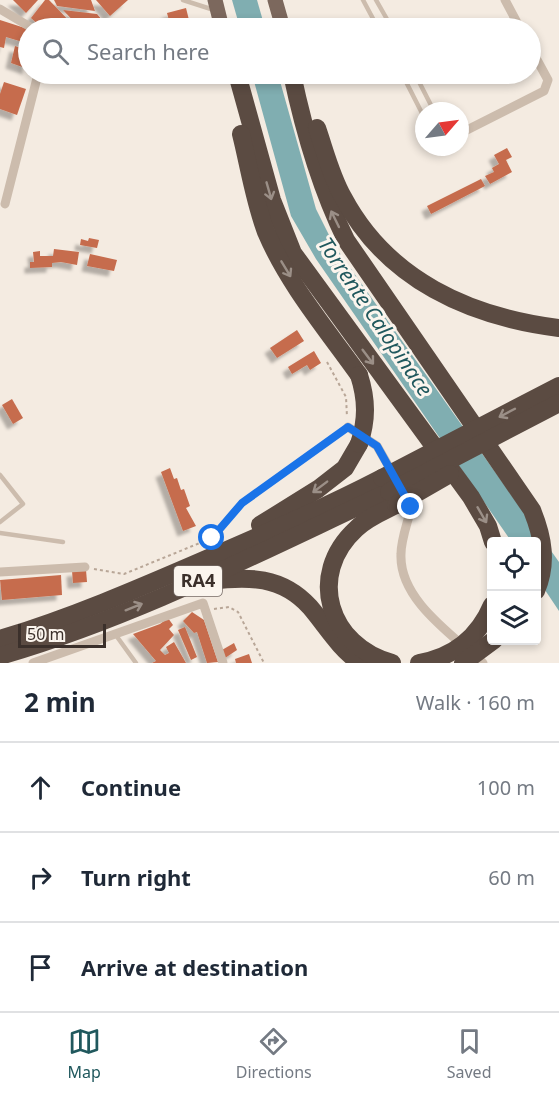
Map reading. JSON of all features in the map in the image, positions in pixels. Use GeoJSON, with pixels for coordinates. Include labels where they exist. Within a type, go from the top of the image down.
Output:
{"type":"FeatureCollection","features":[{"type":"Feature","properties":{"kind":"highway"},"geometry":{"type":"LineString","coordinates":[[187,577],[214,548],[271,520],[345,468],[359,444],[366,412],[365,392],[359,375],[286,270],[267,233],[257,206],[228,84]]}},
{"type":"Feature","properties":{"kind":"highway"},"geometry":{"type":"LineString","coordinates":[[240,84],[272,200],[292,252],[471,497],[489,526],[492,537]]}},
{"type":"Feature","properties":{"kind":"highway"},"geometry":{"type":"LineString","coordinates":[[295,84],[319,176],[346,240],[532,510],[540,530],[544,556],[541,571]]}},
{"type":"Feature","properties":{"kind":"highway"},"geometry":{"type":"LineString","coordinates":[[302,84],[342,196],[376,244],[417,279],[449,299],[491,316],[559,328]]}},
{"type":"Feature","properties":{"kind":"highway","name":"RA4"},"geometry":{"type":"LineString","coordinates":[[389,491],[559,386]]}},
{"type":"Feature","properties":{"kind":"highway","name":"RA4"},"geometry":{"type":"LineString","coordinates":[[0,656],[111,617],[322,509],[389,491],[482,445],[559,403]]}},
{"type":"Feature","properties":{"kind":"highway"},"geometry":{"type":"LineString","coordinates":[[360,663],[334,629],[327,588],[340,548],[354,530],[369,518],[389,491]]}},
{"type":"Feature","properties":{"kind":"highway"},"geometry":{"type":"LineString","coordinates":[[187,577],[272,580],[309,606],[334,629],[360,648],[378,659],[392,663]]}},
{"type":"Feature","properties":{"kind":"highway","name":"RA4"},"geometry":{"type":"LineString","coordinates":[[0,639],[187,577]]}},
{"type":"Feature","properties":{"kind":"highway"},"geometry":{"type":"LineString","coordinates":[[419,663],[452,654],[471,639],[487,616]]}},
{"type":"Feature","properties":{"kind":"highway"},"geometry":{"type":"LineString","coordinates":[[463,663],[487,645]]}},
{"type":"Feature","properties":{"kind":"main road"},"geometry":{"type":"LineString","coordinates":[[275,0],[280,18]]}},
{"type":"Feature","properties":{"kind":"street"},"geometry":{"type":"LineString","coordinates":[[505,0],[515,18]]}},
{"type":"Feature","properties":{"kind":"street"},"geometry":{"type":"LineString","coordinates":[[0,9],[18,20]]}},
{"type":"Feature","properties":{"kind":"street"},"geometry":{"type":"LineString","coordinates":[[469,128],[544,91],[548,80],[541,66]]}},
{"type":"Feature","properties":{"kind":"street"},"geometry":{"type":"LineString","coordinates":[[5,204],[35,84]]}},
{"type":"Feature","properties":{"kind":"street"},"geometry":{"type":"LineString","coordinates":[[348,427],[377,446],[411,507],[401,554],[405,580],[427,611],[483,663]]}},
{"type":"Feature","properties":{"kind":"street"},"geometry":{"type":"LineString","coordinates":[[0,572],[85,567]]}},
{"type":"Feature","properties":{"kind":"street"},"geometry":{"type":"LineString","coordinates":[[33,663],[203,603],[223,663]]}},
{"type":"Feature","properties":{"kind":"lane"},"geometry":{"type":"LineString","coordinates":[[183,0],[216,6]]}},
{"type":"Feature","properties":{"kind":"lane"},"geometry":{"type":"LineString","coordinates":[[363,0],[373,18]]}},
{"type":"Feature","properties":{"kind":"lane"},"geometry":{"type":"LineString","coordinates":[[376,0],[386,18]]}},
{"type":"Feature","properties":{"kind":"lane"},"geometry":{"type":"LineString","coordinates":[[407,84],[416,102]]}},
{"type":"Feature","properties":{"kind":"lane"},"geometry":{"type":"LineString","coordinates":[[420,84],[429,102]]}},
{"type":"Feature","properties":{"kind":"lane"},"geometry":{"type":"LineString","coordinates":[[0,475],[23,504],[0,522]]}},
{"type":"Feature","properties":{"kind":"lane"},"geometry":{"type":"LineString","coordinates":[[0,533],[63,542]]}},
{"type":"Feature","properties":{"kind":"lane"},"geometry":{"type":"LineString","coordinates":[[115,634],[136,663]]}},
{"type":"Feature","properties":{"kind":"path"},"geometry":{"type":"LineString","coordinates":[[85,567],[124,574],[212,538],[242,503],[348,427],[346,397],[327,362]]}},
{"type":"Feature","properties":{"kind":"path"},"geometry":{"type":"LineString","coordinates":[[206,611],[229,607],[238,612],[264,663]]}},
{"type":"Feature","properties":{"kind":"water"},"geometry":{"type":"Polygon","coordinates":[[[232,0],[257,0],[262,18],[237,18],[232,0]]]}},
{"type":"Feature","properties":{"kind":"water","name":"Torrente Calopinace"},"geometry":{"type":"Polygon","coordinates":[[[255,84],[281,84],[316,209],[334,245],[559,562],[559,611],[541,584],[541,537],[508,537],[316,259],[291,216],[255,84]]]}},
{"type":"Feature","properties":{"kind":"building"},"geometry":{"type":"Polygon","coordinates":[[[13,0],[38,0],[26,13],[13,0]]]}},
{"type":"Feature","properties":{"kind":"building"},"geometry":{"type":"Polygon","coordinates":[[[45,0],[49,0],[66,18],[31,18],[45,0]]]}},
{"type":"Feature","properties":{"kind":"building"},"geometry":{"type":"Polygon","coordinates":[[[54,0],[91,0],[95,11],[57,6],[54,0]]]}},
{"type":"Feature","properties":{"kind":"building"},"geometry":{"type":"Polygon","coordinates":[[[96,0],[128,0],[110,16],[96,0]]]}},
{"type":"Feature","properties":{"kind":"building"},"geometry":{"type":"Polygon","coordinates":[[[186,8],[188,18],[168,18],[167,13],[186,8]]]}},
{"type":"Feature","properties":{"kind":"building"},"geometry":{"type":"Polygon","coordinates":[[[63,10],[97,14],[100,18],[71,18],[63,10]]]}},
{"type":"Feature","properties":{"kind":"building"},"geometry":{"type":"Polygon","coordinates":[[[0,20],[18,26],[18,41],[6,37],[4,48],[0,47],[0,20]]]}},
{"type":"Feature","properties":{"kind":"building"},"geometry":{"type":"Polygon","coordinates":[[[15,46],[18,47],[18,65],[11,63],[15,46]]]}},
{"type":"Feature","properties":{"kind":"building"},"geometry":{"type":"Polygon","coordinates":[[[4,82],[26,89],[17,115],[0,109],[0,94],[4,82]]]}},
{"type":"Feature","properties":{"kind":"building"},"geometry":{"type":"Polygon","coordinates":[[[507,148],[512,157],[506,160],[512,172],[490,184],[485,176],[494,172],[492,168],[499,164],[494,155],[507,148]]]}},
{"type":"Feature","properties":{"kind":"building"},"geometry":{"type":"Polygon","coordinates":[[[481,179],[485,186],[431,214],[427,206],[481,179]]]}},
{"type":"Feature","properties":{"kind":"building"},"geometry":{"type":"Polygon","coordinates":[[[89,238],[99,240],[97,248],[80,245],[81,239],[88,241],[89,238]]]}},
{"type":"Feature","properties":{"kind":"building"},"geometry":{"type":"Polygon","coordinates":[[[54,249],[79,252],[77,265],[61,262],[52,263],[52,267],[30,268],[30,262],[34,262],[33,252],[40,251],[40,256],[53,256],[54,249]]]}},
{"type":"Feature","properties":{"kind":"building"},"geometry":{"type":"Polygon","coordinates":[[[90,254],[117,260],[114,271],[87,266],[90,254]]]}},
{"type":"Feature","properties":{"kind":"building"},"geometry":{"type":"Polygon","coordinates":[[[297,330],[304,341],[277,358],[270,348],[297,330]]]}},
{"type":"Feature","properties":{"kind":"building"},"geometry":{"type":"Polygon","coordinates":[[[314,351],[321,363],[310,370],[307,365],[292,374],[288,367],[314,351]]]}},
{"type":"Feature","properties":{"kind":"building"},"geometry":{"type":"Polygon","coordinates":[[[12,399],[23,418],[13,424],[2,405],[12,399]]]}},
{"type":"Feature","properties":{"kind":"building"},"geometry":{"type":"Polygon","coordinates":[[[170,468],[181,490],[184,489],[190,506],[186,508],[196,526],[183,531],[161,472],[170,468]]]}},
{"type":"Feature","properties":{"kind":"building"},"geometry":{"type":"Polygon","coordinates":[[[86,570],[87,582],[73,583],[72,571],[86,570]]]}},
{"type":"Feature","properties":{"kind":"building"},"geometry":{"type":"Polygon","coordinates":[[[61,575],[62,595],[2,600],[0,580],[61,575]]]}},
{"type":"Feature","properties":{"kind":"building"},"geometry":{"type":"Polygon","coordinates":[[[192,612],[204,620],[218,662],[207,663],[197,632],[194,633],[183,621],[192,612]]]}},
{"type":"Feature","properties":{"kind":"building"},"geometry":{"type":"Polygon","coordinates":[[[168,618],[173,625],[169,629],[174,635],[160,650],[165,655],[169,653],[166,647],[174,642],[186,663],[152,663],[156,661],[133,634],[160,624],[168,618]]]}},
{"type":"Feature","properties":{"kind":"building"},"geometry":{"type":"Polygon","coordinates":[[[185,627],[197,657],[191,660],[178,630],[185,627]]]}},
{"type":"Feature","properties":{"kind":"building"},"geometry":{"type":"Polygon","coordinates":[[[234,643],[237,650],[225,658],[222,650],[234,643]]]}},
{"type":"Feature","properties":{"kind":"building"},"geometry":{"type":"Polygon","coordinates":[[[249,654],[252,663],[236,663],[235,659],[249,654]]]}},
{"type":"Feature","properties":{"kind":"route"},"geometry":{"type":"LineString","coordinates":[[212,538],[242,503],[348,427],[377,446],[411,507]]}}]}
